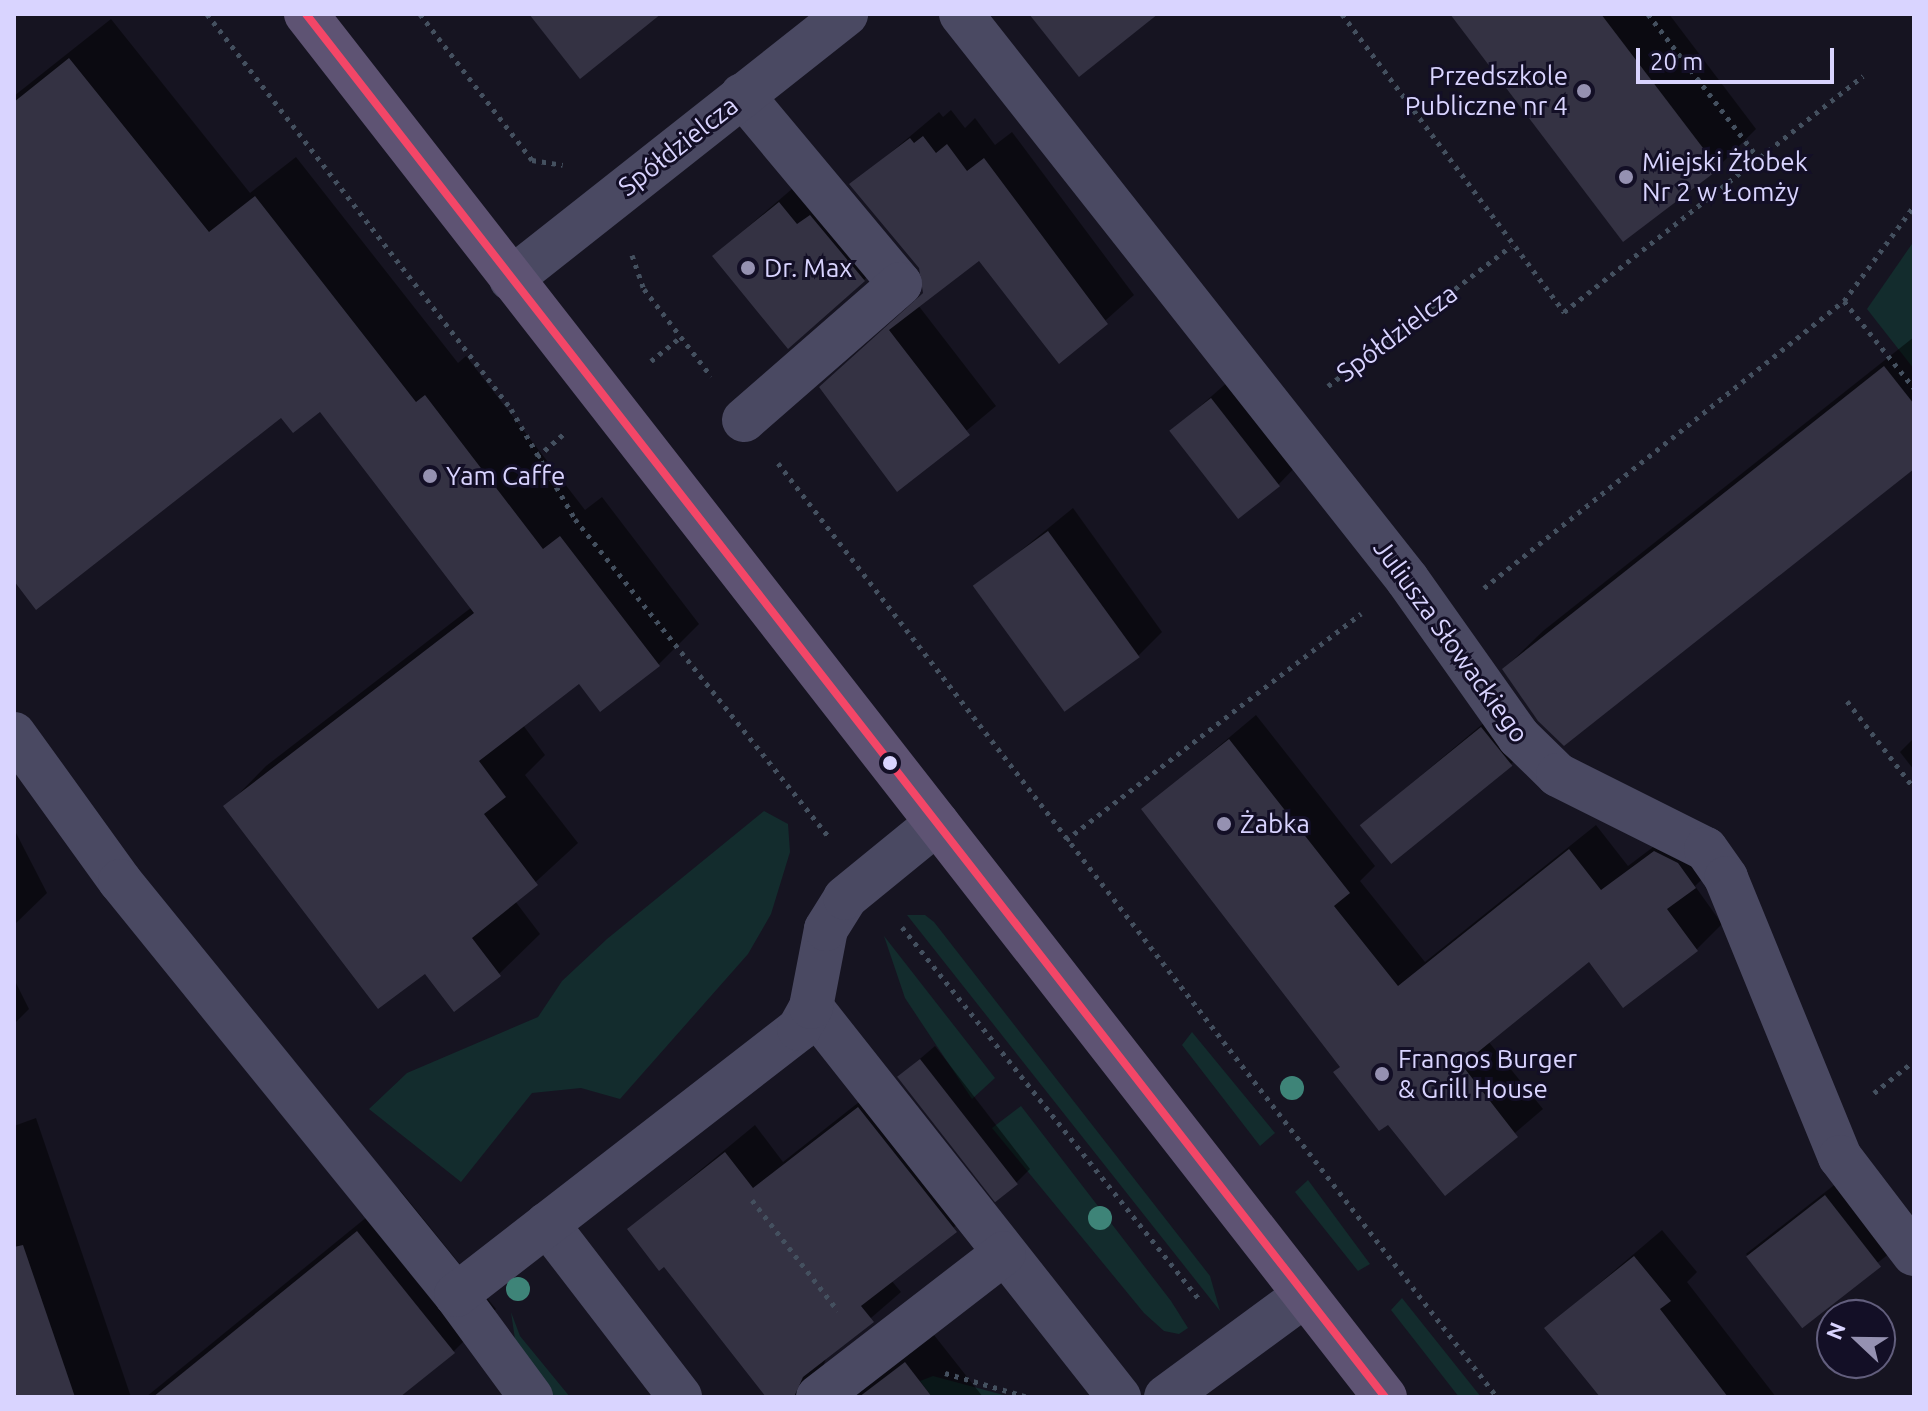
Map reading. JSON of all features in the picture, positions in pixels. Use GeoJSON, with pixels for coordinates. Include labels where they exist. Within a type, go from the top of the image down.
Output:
{"type":"FeatureCollection","features":[{"type":"Feature","properties":{"kind":"main road"},"geometry":{"type":"LineString","coordinates":[[306,14],[1385,1397]]}},
{"type":"Feature","properties":{"kind":"street","name":"Spółdzielcza"},"geometry":{"type":"LineString","coordinates":[[511,279],[846,14]]}},
{"type":"Feature","properties":{"kind":"street","name":"Juliusza Słowackiego"},"geometry":{"type":"LineString","coordinates":[[961,14],[1407,579],[1519,737],[1550,768],[1706,849],[1726,878],[1840,1157],[1914,1254]]}},
{"type":"Feature","properties":{"kind":"street"},"geometry":{"type":"LineString","coordinates":[[742,95],[900,284],[744,420]]}},
{"type":"Feature","properties":{"kind":"street"},"geometry":{"type":"LineString","coordinates":[[14,734],[120,881],[456,1295],[531,1397]]}},
{"type":"Feature","properties":{"kind":"street"},"geometry":{"type":"LineString","coordinates":[[456,1295],[799,1029],[811,1007],[826,929],[845,898],[937,823]]}},
{"type":"Feature","properties":{"kind":"street"},"geometry":{"type":"LineString","coordinates":[[811,1007],[1119,1397]]}},
{"type":"Feature","properties":{"kind":"street"},"geometry":{"type":"LineString","coordinates":[[547,1224],[680,1397]]}},
{"type":"Feature","properties":{"kind":"street"},"geometry":{"type":"LineString","coordinates":[[818,1397],[1004,1253]]}},
{"type":"Feature","properties":{"kind":"street"},"geometry":{"type":"LineString","coordinates":[[1166,1397],[1305,1295]]}},
{"type":"Feature","properties":{"kind":"path"},"geometry":{"type":"LineString","coordinates":[[207,14],[511,409],[575,519],[1235,1344]]}},
{"type":"Feature","properties":{"kind":"path"},"geometry":{"type":"LineString","coordinates":[[420,14],[532,160],[549,165],[575,161]]}},
{"type":"Feature","properties":{"kind":"path"},"geometry":{"type":"LineString","coordinates":[[1342,14],[1511,246],[1564,312],[1863,76]]}},
{"type":"Feature","properties":{"kind":"path"},"geometry":{"type":"LineString","coordinates":[[1648,14],[1759,159]]}},
{"type":"Feature","properties":{"kind":"path"},"geometry":{"type":"LineString","coordinates":[[1439,624],[1844,301],[1914,206]]}},
{"type":"Feature","properties":{"kind":"path"},"geometry":{"type":"LineString","coordinates":[[634,240],[635,271],[644,289],[1497,1397]]}},
{"type":"Feature","properties":{"kind":"path","name":"Spółdzielcza"},"geometry":{"type":"LineString","coordinates":[[1282,420],[1511,246]]}},
{"type":"Feature","properties":{"kind":"path"},"geometry":{"type":"LineString","coordinates":[[1844,301],[1914,388]]}},
{"type":"Feature","properties":{"kind":"path"},"geometry":{"type":"LineString","coordinates":[[1066,840],[1407,579]]}},
{"type":"Feature","properties":{"kind":"path"},"geometry":{"type":"LineString","coordinates":[[1847,701],[1914,788]]}},
{"type":"Feature","properties":{"kind":"path"},"geometry":{"type":"LineString","coordinates":[[752,1200],[848,1323]]}},
{"type":"Feature","properties":{"kind":"path"},"geometry":{"type":"LineString","coordinates":[[934,1370],[1028,1397]]}},
{"type":"Feature","properties":{"kind":"green space"},"geometry":{"type":"Polygon","coordinates":[[[1914,241],[1914,369],[1867,309],[1914,241]]]}},
{"type":"Feature","properties":{"kind":"green space"},"geometry":{"type":"Polygon","coordinates":[[[764,811],[788,824],[790,852],[771,914],[748,954],[620,1099],[581,1088],[532,1093],[461,1182],[369,1109],[407,1073],[538,1017],[562,981],[607,939],[764,811]]]}},
{"type":"Feature","properties":{"kind":"green space"},"geometry":{"type":"Polygon","coordinates":[[[907,915],[925,915],[934,922],[1210,1276],[1220,1311],[907,915]]]}},
{"type":"Feature","properties":{"kind":"green space"},"geometry":{"type":"Polygon","coordinates":[[[884,936],[995,1078],[972,1099],[905,998],[884,936]]]}},
{"type":"Feature","properties":{"kind":"green space"},"geometry":{"type":"Polygon","coordinates":[[[1192,1032],[1275,1133],[1260,1146],[1182,1045],[1192,1032]]]}},
{"type":"Feature","properties":{"kind":"green space"},"geometry":{"type":"Polygon","coordinates":[[[1021,1106],[1171,1301],[1188,1328],[1179,1334],[1164,1331],[1144,1313],[992,1128],[1021,1106]]]}},
{"type":"Feature","properties":{"kind":"green space"},"geometry":{"type":"Polygon","coordinates":[[[1308,1180],[1370,1264],[1358,1271],[1295,1192],[1308,1180]]]}},
{"type":"Feature","properties":{"kind":"green space"},"geometry":{"type":"Polygon","coordinates":[[[1402,1298],[1481,1397],[1459,1397],[1391,1310],[1402,1298]]]}},
{"type":"Feature","properties":{"kind":"green space"},"geometry":{"type":"Polygon","coordinates":[[[511,1312],[520,1336],[570,1397],[552,1397],[516,1346],[511,1312]]]}},
{"type":"Feature","properties":{"kind":"green space"},"geometry":{"type":"Polygon","coordinates":[[[933,1376],[1011,1397],[932,1397],[920,1381],[933,1376]]]}},
{"type":"Feature","properties":{"kind":"building"},"geometry":{"type":"Polygon","coordinates":[[[529,14],[661,14],[580,79],[529,14]]]}},
{"type":"Feature","properties":{"kind":"building"},"geometry":{"type":"Polygon","coordinates":[[[1029,14],[1158,14],[1079,77],[1029,14]]]}},
{"type":"Feature","properties":{"kind":"building","name":"Przedszkole Publiczne nr 4"},"geometry":{"type":"Polygon","coordinates":[[[1450,14],[1601,14],[1719,169],[1623,242],[1450,14]]]}},
{"type":"Feature","properties":{"kind":"building"},"geometry":{"type":"Polygon","coordinates":[[[69,58],[209,232],[255,196],[416,402],[425,395],[543,549],[560,536],[660,666],[600,712],[579,684],[479,761],[506,797],[484,814],[538,885],[472,938],[501,976],[454,1012],[425,974],[378,1009],[223,806],[474,613],[320,412],[293,433],[281,418],[36,610],[14,581],[14,102],[69,58]]]}},
{"type":"Feature","properties":{"kind":"building"},"geometry":{"type":"Polygon","coordinates":[[[923,136],[936,153],[947,144],[967,171],[984,158],[1108,324],[1059,364],[979,261],[889,330],[970,435],[897,492],[819,387],[923,293],[919,268],[849,184],[910,138],[914,143],[923,136]]]}},
{"type":"Feature","properties":{"kind":"building"},"geometry":{"type":"Polygon","coordinates":[[[779,202],[797,224],[810,215],[865,281],[788,349],[712,256],[779,202]]]}},
{"type":"Feature","properties":{"kind":"building"},"geometry":{"type":"Polygon","coordinates":[[[1884,366],[1914,404],[1914,469],[1564,746],[1538,721],[1502,669],[1884,366]]]}},
{"type":"Feature","properties":{"kind":"building"},"geometry":{"type":"Polygon","coordinates":[[[1211,398],[1280,486],[1238,519],[1169,431],[1211,398]]]}},
{"type":"Feature","properties":{"kind":"building"},"geometry":{"type":"Polygon","coordinates":[[[1048,531],[1140,657],[1064,712],[973,586],[1048,531]]]}},
{"type":"Feature","properties":{"kind":"building"},"geometry":{"type":"Polygon","coordinates":[[[1481,727],[1512,766],[1391,864],[1360,825],[1481,727]]]}},
{"type":"Feature","properties":{"kind":"building"},"geometry":{"type":"Polygon","coordinates":[[[1229,739],[1350,893],[1334,906],[1398,986],[1569,849],[1601,890],[1654,851],[1678,863],[1696,888],[1667,909],[1698,951],[1623,1008],[1589,962],[1462,1065],[1518,1137],[1445,1196],[1388,1125],[1379,1131],[1333,1072],[1340,1067],[1141,809],[1229,739]]]}},
{"type":"Feature","properties":{"kind":"building"},"geometry":{"type":"Polygon","coordinates":[[[920,1059],[1018,1184],[995,1202],[897,1077],[920,1059]]]}},
{"type":"Feature","properties":{"kind":"building"},"geometry":{"type":"Polygon","coordinates":[[[858,1107],[957,1232],[861,1306],[874,1322],[803,1377],[794,1397],[766,1397],[664,1267],[659,1271],[627,1229],[725,1152],[753,1188],[858,1107]]]}},
{"type":"Feature","properties":{"kind":"building"},"geometry":{"type":"Polygon","coordinates":[[[1825,1195],[1881,1267],[1840,1299],[1816,1299],[1816,1318],[1802,1328],[1746,1257],[1825,1195]]]}},
{"type":"Feature","properties":{"kind":"building"},"geometry":{"type":"Polygon","coordinates":[[[357,1231],[455,1353],[400,1397],[153,1397],[357,1231]]]}},
{"type":"Feature","properties":{"kind":"building"},"geometry":{"type":"Polygon","coordinates":[[[23,1245],[75,1397],[14,1397],[14,1247],[23,1245]]]}},
{"type":"Feature","properties":{"kind":"building"},"geometry":{"type":"Polygon","coordinates":[[[1634,1256],[1671,1301],[1660,1309],[1728,1397],[1600,1397],[1544,1328],[1634,1256]]]}},
{"type":"Feature","properties":{"kind":"building"},"geometry":{"type":"Polygon","coordinates":[[[905,1362],[932,1397],[859,1397],[905,1362]]]}},
{"type":"Feature","properties":{"kind":"transit line"},"geometry":{"type":"LineString","coordinates":[[306,14],[1385,1397]]}},
{"type":"Feature","properties":{"kind":"place","name":"Przedszkole Publiczne nr 4"},"geometry":{"type":"Point","coordinates":[1584,91]}},
{"type":"Feature","properties":{"kind":"place","name":"Miejski Żłobek Nr 2 w Łomży"},"geometry":{"type":"Point","coordinates":[1626,177]}},
{"type":"Feature","properties":{"kind":"place","name":"Dr. Max"},"geometry":{"type":"Point","coordinates":[748,268]}},
{"type":"Feature","properties":{"kind":"place","name":"Yam Caffe"},"geometry":{"type":"Point","coordinates":[430,476]}},
{"type":"Feature","properties":{"kind":"place","name":"Żabka"},"geometry":{"type":"Point","coordinates":[1224,824]}},
{"type":"Feature","properties":{"kind":"place","name":"Frangos Burger & Grill House"},"geometry":{"type":"Point","coordinates":[1382,1074]}}]}
